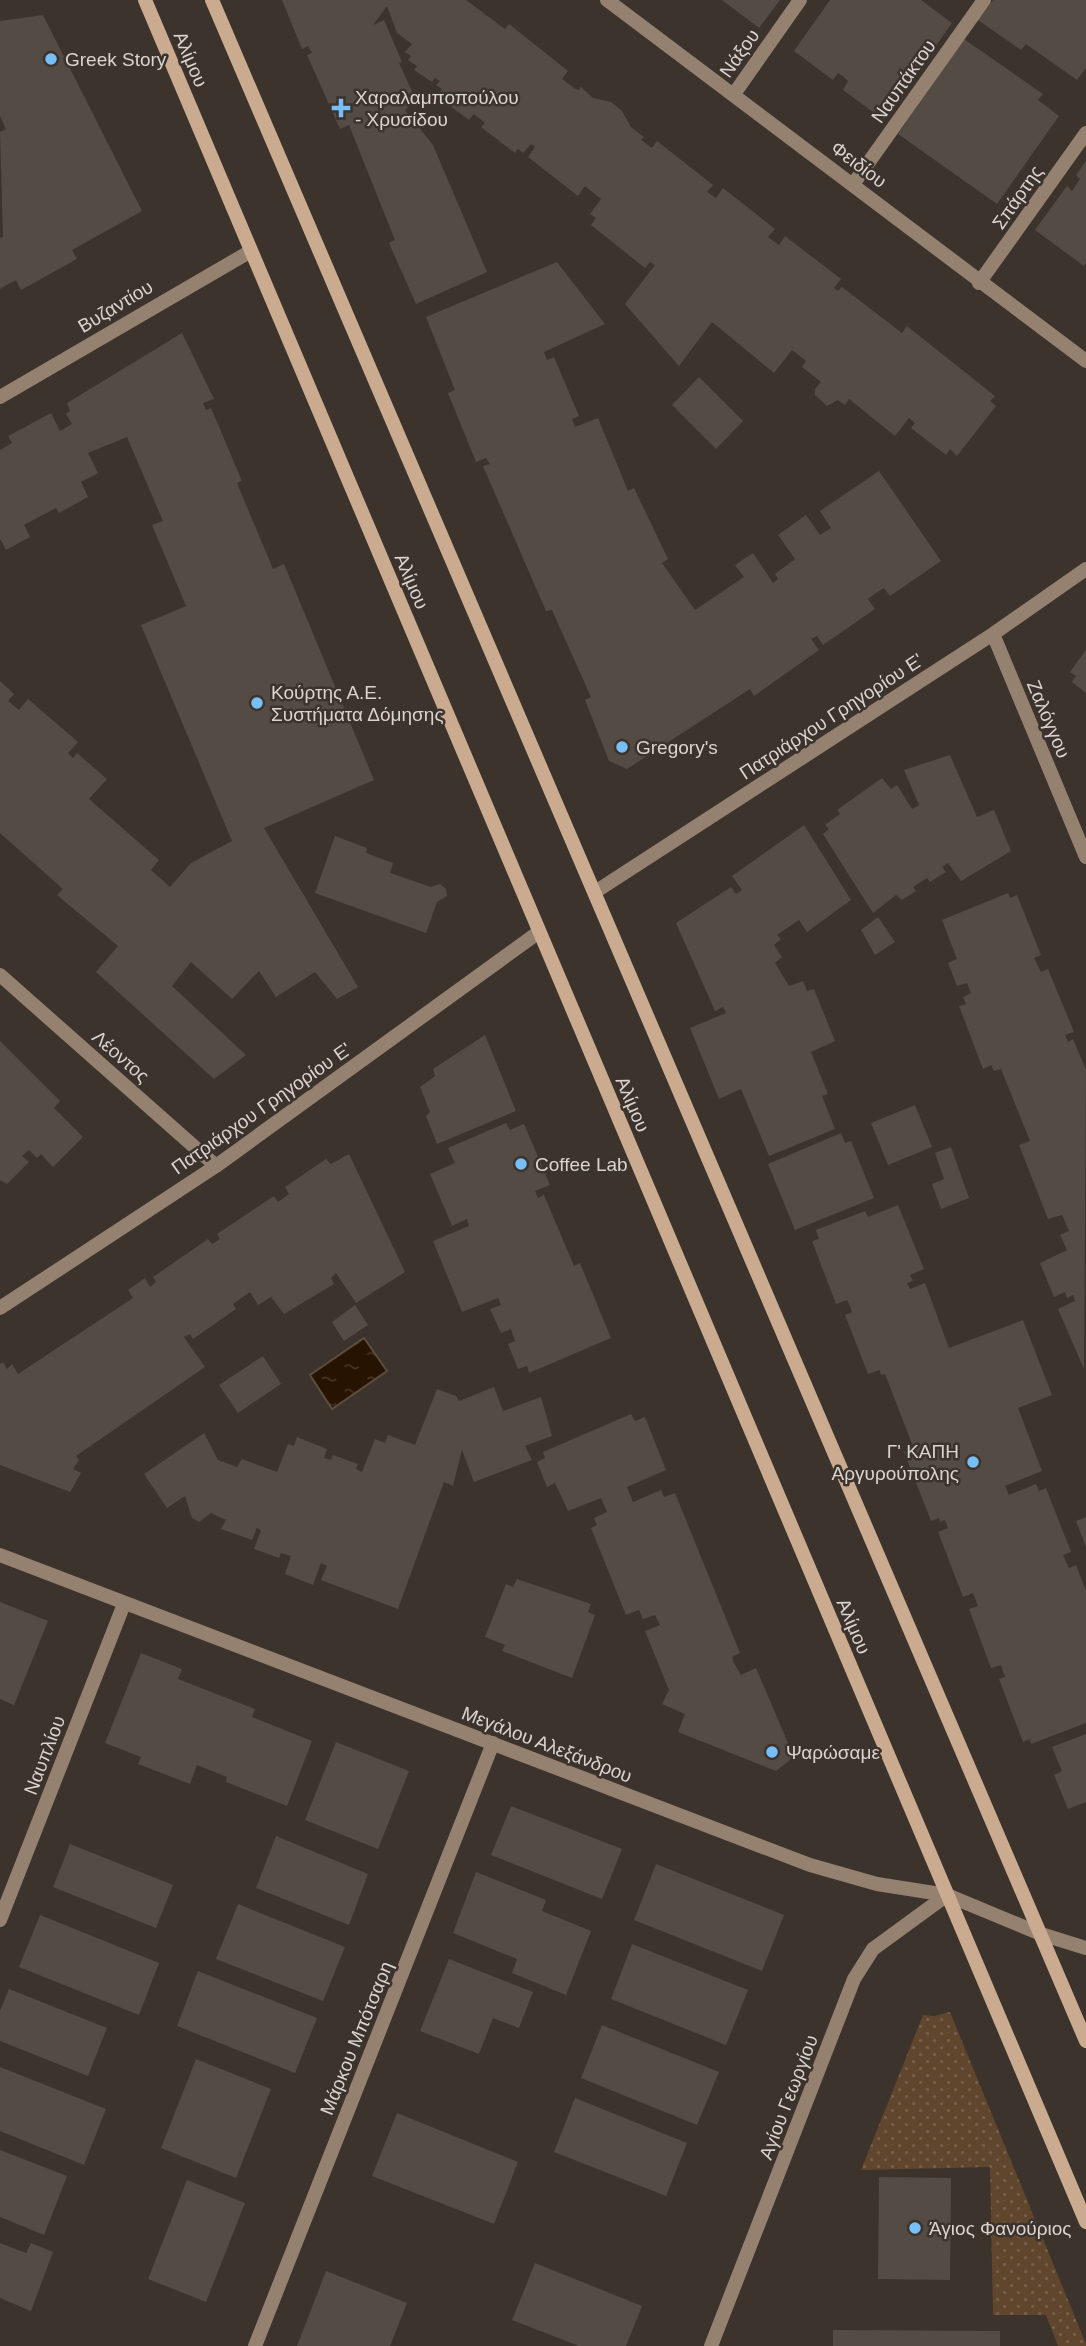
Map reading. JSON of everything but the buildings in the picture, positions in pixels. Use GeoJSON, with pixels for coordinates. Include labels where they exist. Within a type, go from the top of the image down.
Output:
{"type":"FeatureCollection","features":[{"type":"Feature","properties":{"kind":"main road","name":"Αλίμου"},"geometry":{"type":"LineString","coordinates":[[145,0],[1086,2222]]}},
{"type":"Feature","properties":{"kind":"main road"},"geometry":{"type":"LineString","coordinates":[[212,0],[1086,2041]]}},
{"type":"Feature","properties":{"kind":"street","name":"Φειδίου"},"geometry":{"type":"LineString","coordinates":[[607,0],[853,183],[979,283],[1086,361]]}},
{"type":"Feature","properties":{"kind":"street","name":"Νάξου"},"geometry":{"type":"LineString","coordinates":[[734,94],[800,0]]}},
{"type":"Feature","properties":{"kind":"street","name":"Ναυπάκτου"},"geometry":{"type":"LineString","coordinates":[[853,183],[984,0]]}},
{"type":"Feature","properties":{"kind":"street","name":"Σπάρτης"},"geometry":{"type":"LineString","coordinates":[[979,283],[1086,133]]}},
{"type":"Feature","properties":{"kind":"street","name":"Βυζαντίου"},"geometry":{"type":"LineString","coordinates":[[0,397],[251,251]]}},
{"type":"Feature","properties":{"kind":"street","name":"Πατριάρχου Γρηγορίου Ε'"},"geometry":{"type":"LineString","coordinates":[[595,892],[993,634],[1086,569]]}},
{"type":"Feature","properties":{"kind":"street","name":"Ζαλόγγου"},"geometry":{"type":"LineString","coordinates":[[993,634],[1086,857]]}},
{"type":"Feature","properties":{"kind":"street","name":"Πατριάρχου Γρηγορίου Ε'"},"geometry":{"type":"LineString","coordinates":[[0,1308],[216,1166],[539,932]]}},
{"type":"Feature","properties":{"kind":"street","name":"Λέοντος"},"geometry":{"type":"LineString","coordinates":[[0,975],[216,1166]]}},
{"type":"Feature","properties":{"kind":"street","name":"Μεγάλου Αλεξάνδρου"},"geometry":{"type":"LineString","coordinates":[[0,1555],[810,1865],[877,1884],[947,1895],[1041,1934],[1086,1948]]}},
{"type":"Feature","properties":{"kind":"street","name":"Ναυπλίου"},"geometry":{"type":"LineString","coordinates":[[0,1920],[124,1604]]}},
{"type":"Feature","properties":{"kind":"street","name":"Μάρκου Μπότσαρη"},"geometry":{"type":"LineString","coordinates":[[255,2346],[493,1743]]}},
{"type":"Feature","properties":{"kind":"street","name":"Αγίου Γεωργίου"},"geometry":{"type":"LineString","coordinates":[[711,2346],[854,1979],[873,1950],[947,1895]]}},
{"type":"Feature","properties":{"kind":"shaded area"},"geometry":{"type":"Polygon","coordinates":[[[950,2012],[1086,2346],[1058,2346],[1046,2315],[993,2315],[990,2167],[861,2170],[923,2015],[934,2016],[950,2012]]]}},
{"type":"Feature","properties":{"kind":"water"},"geometry":{"type":"Polygon","coordinates":[[[364,1338],[387,1371],[332,1409],[310,1375],[364,1338]]]}},
{"type":"Feature","properties":{"kind":"place","name":"Greek Story"},"geometry":{"type":"Point","coordinates":[51,59]}},
{"type":"Feature","properties":{"kind":"place","name":"Χαραλαμποπούλου - Χρυσίδου"},"geometry":{"type":"Point","coordinates":[341,108]}},
{"type":"Feature","properties":{"kind":"place","name":"Κούρτης Α.Ε. Συστήματα Δόμησης"},"geometry":{"type":"Point","coordinates":[257,703]}},
{"type":"Feature","properties":{"kind":"place","name":"Gregory's"},"geometry":{"type":"Point","coordinates":[622,747]}},
{"type":"Feature","properties":{"kind":"place","name":"Coffee Lab"},"geometry":{"type":"Point","coordinates":[521,1164]}},
{"type":"Feature","properties":{"kind":"place","name":"Γ' ΚΑΠΗ Αργυρούπολης"},"geometry":{"type":"Point","coordinates":[973,1462]}},
{"type":"Feature","properties":{"kind":"place","name":"Ψαρώσαμε"},"geometry":{"type":"Point","coordinates":[772,1752]}},
{"type":"Feature","properties":{"kind":"place","name":"Άγιος Φανούριος"},"geometry":{"type":"Point","coordinates":[915,2228]}}]}
